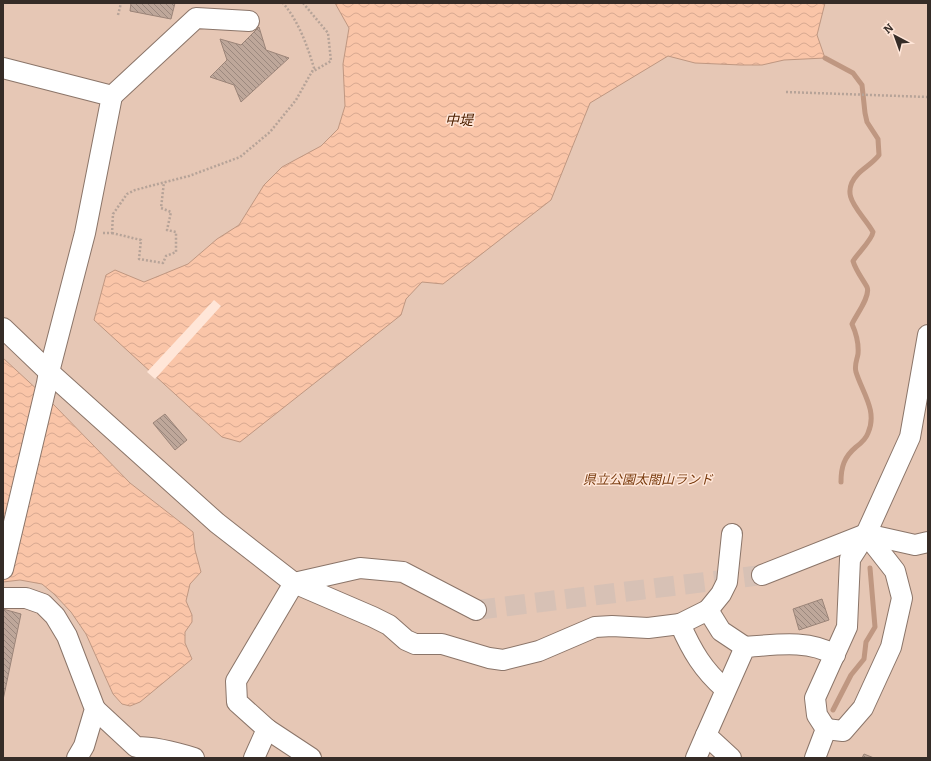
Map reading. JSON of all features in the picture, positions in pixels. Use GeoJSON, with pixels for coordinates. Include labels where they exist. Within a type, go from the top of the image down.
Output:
{"type":"FeatureCollection","features":[{"type":"Feature","properties":{"kind":"street"},"geometry":{"type":"LineString","coordinates":[[3,569],[48,377],[85,233],[112,96],[196,18],[249,21]]}},
{"type":"Feature","properties":{"kind":"street"},"geometry":{"type":"LineString","coordinates":[[3,68],[112,96]]}},
{"type":"Feature","properties":{"kind":"street"},"geometry":{"type":"LineString","coordinates":[[3,328],[48,377],[217,523],[294,583],[389,625],[406,640],[415,644],[442,644],[489,658],[503,660],[539,651],[595,627],[612,626],[648,628],[680,624],[708,610],[721,594],[727,582],[732,534]]}},
{"type":"Feature","properties":{"kind":"street"},"geometry":{"type":"LineString","coordinates":[[866,534],[895,571],[902,598],[891,647],[863,708],[843,731],[826,729],[817,716],[814,698],[847,627],[850,559],[866,534],[910,437],[928,335]]}},
{"type":"Feature","properties":{"kind":"street"},"geometry":{"type":"LineString","coordinates":[[762,575],[866,534],[915,545],[928,542]]}},
{"type":"Feature","properties":{"kind":"street"},"geometry":{"type":"LineString","coordinates":[[311,758],[267,729],[237,702],[236,681],[294,583],[360,568],[403,572],[476,610]]}},
{"type":"Feature","properties":{"kind":"street"},"geometry":{"type":"LineString","coordinates":[[3,598],[26,598],[43,604],[56,616],[67,636],[95,709],[136,747],[162,749],[194,758]]}},
{"type":"Feature","properties":{"kind":"street"},"geometry":{"type":"LineString","coordinates":[[708,610],[721,631],[745,647],[794,644],[826,650],[835,655]]}},
{"type":"Feature","properties":{"kind":"street"},"geometry":{"type":"LineString","coordinates":[[680,624],[690,646],[711,677],[725,689]]}},
{"type":"Feature","properties":{"kind":"street"},"geometry":{"type":"LineString","coordinates":[[696,758],[725,689],[745,647]]}},
{"type":"Feature","properties":{"kind":"street"},"geometry":{"type":"LineString","coordinates":[[77,758],[84,746],[95,709]]}},
{"type":"Feature","properties":{"kind":"street"},"geometry":{"type":"LineString","coordinates":[[254,758],[267,729]]}},
{"type":"Feature","properties":{"kind":"street"},"geometry":{"type":"LineString","coordinates":[[815,758],[826,729]]}},
{"type":"Feature","properties":{"kind":"street"},"geometry":{"type":"LineString","coordinates":[[706,735],[731,758]]}},
{"type":"Feature","properties":{"kind":"path"},"geometry":{"type":"LineString","coordinates":[[118,15],[120,3]]}},
{"type":"Feature","properties":{"kind":"path"},"geometry":{"type":"LineString","coordinates":[[112,233],[113,214],[127,194],[135,190],[189,176],[240,157],[270,132],[296,100],[314,68],[306,42],[291,13],[283,3]]}},
{"type":"Feature","properties":{"kind":"path"},"geometry":{"type":"LineString","coordinates":[[303,3],[328,33],[331,61],[312,72]]}},
{"type":"Feature","properties":{"kind":"path"},"geometry":{"type":"LineString","coordinates":[[786,92],[928,96]]}},
{"type":"Feature","properties":{"kind":"path"},"geometry":{"type":"LineString","coordinates":[[85,233],[112,233],[141,240],[139,258],[163,263],[166,256],[176,252],[176,232],[167,230],[171,212],[161,208],[164,182]]}},
{"type":"Feature","properties":{"kind":"green space","name":"県立公園太閤山ランド"},"geometry":{"type":"Polygon","coordinates":[[[3,3],[928,3],[928,758],[3,758],[3,3]]]}},
{"type":"Feature","properties":{"kind":"water","name":"中堤"},"geometry":{"type":"Polygon","coordinates":[[[335,3],[825,3],[817,35],[825,58],[784,60],[762,65],[741,65],[695,63],[668,56],[590,103],[551,200],[443,284],[422,282],[406,299],[401,315],[240,442],[222,437],[94,320],[106,275],[115,270],[144,282],[188,264],[217,239],[239,225],[264,185],[282,167],[321,146],[338,129],[345,106],[343,64],[349,28],[335,3]]]}},
{"type":"Feature","properties":{"kind":"water"},"geometry":{"type":"Polygon","coordinates":[[[3,358],[54,405],[130,483],[193,532],[195,550],[201,572],[190,584],[186,601],[192,615],[192,622],[185,632],[185,643],[192,659],[140,702],[130,706],[122,704],[113,694],[86,634],[71,612],[54,594],[42,584],[20,580],[3,582],[3,358]]]}},
{"type":"Feature","properties":{"kind":"pier"},"geometry":{"type":"Polygon","coordinates":[[[214,300],[221,306],[155,379],[147,372],[214,300]]]}},
{"type":"Feature","properties":{"kind":"building"},"geometry":{"type":"Polygon","coordinates":[[[131,3],[175,3],[171,19],[130,11],[131,3]]]}},
{"type":"Feature","properties":{"kind":"building"},"geometry":{"type":"Polygon","coordinates":[[[259,27],[266,50],[289,58],[241,102],[234,85],[210,77],[227,60],[220,39],[241,45],[259,27]]]}},
{"type":"Feature","properties":{"kind":"building"},"geometry":{"type":"Polygon","coordinates":[[[165,414],[187,440],[175,450],[153,423],[165,414]]]}},
{"type":"Feature","properties":{"kind":"building"},"geometry":{"type":"Polygon","coordinates":[[[822,599],[829,620],[799,630],[793,609],[822,599]]]}},
{"type":"Feature","properties":{"kind":"building"},"geometry":{"type":"Polygon","coordinates":[[[3,609],[21,614],[3,700],[3,609]]]}},
{"type":"Feature","properties":{"kind":"building"},"geometry":{"type":"Polygon","coordinates":[[[864,754],[874,758],[862,758],[864,754]]]}},
{"type":"Feature","properties":{"kind":"waterway"},"geometry":{"type":"LineString","coordinates":[[825,58],[853,73],[862,85],[867,122],[878,139],[879,155],[858,174],[852,182],[850,190],[854,204],[873,232],[868,243],[853,261],[868,291],[865,300],[852,324],[858,346],[855,369],[868,402],[871,425],[866,437],[846,459],[841,482]]}},
{"type":"Feature","properties":{"kind":"waterway"},"geometry":{"type":"LineString","coordinates":[[833,710],[851,675],[864,659],[866,642],[875,627],[870,568]]}},
{"type":"Feature","properties":{"kind":"tunnel"},"geometry":{"type":"LineString","coordinates":[[476,610],[762,575]]}}]}
